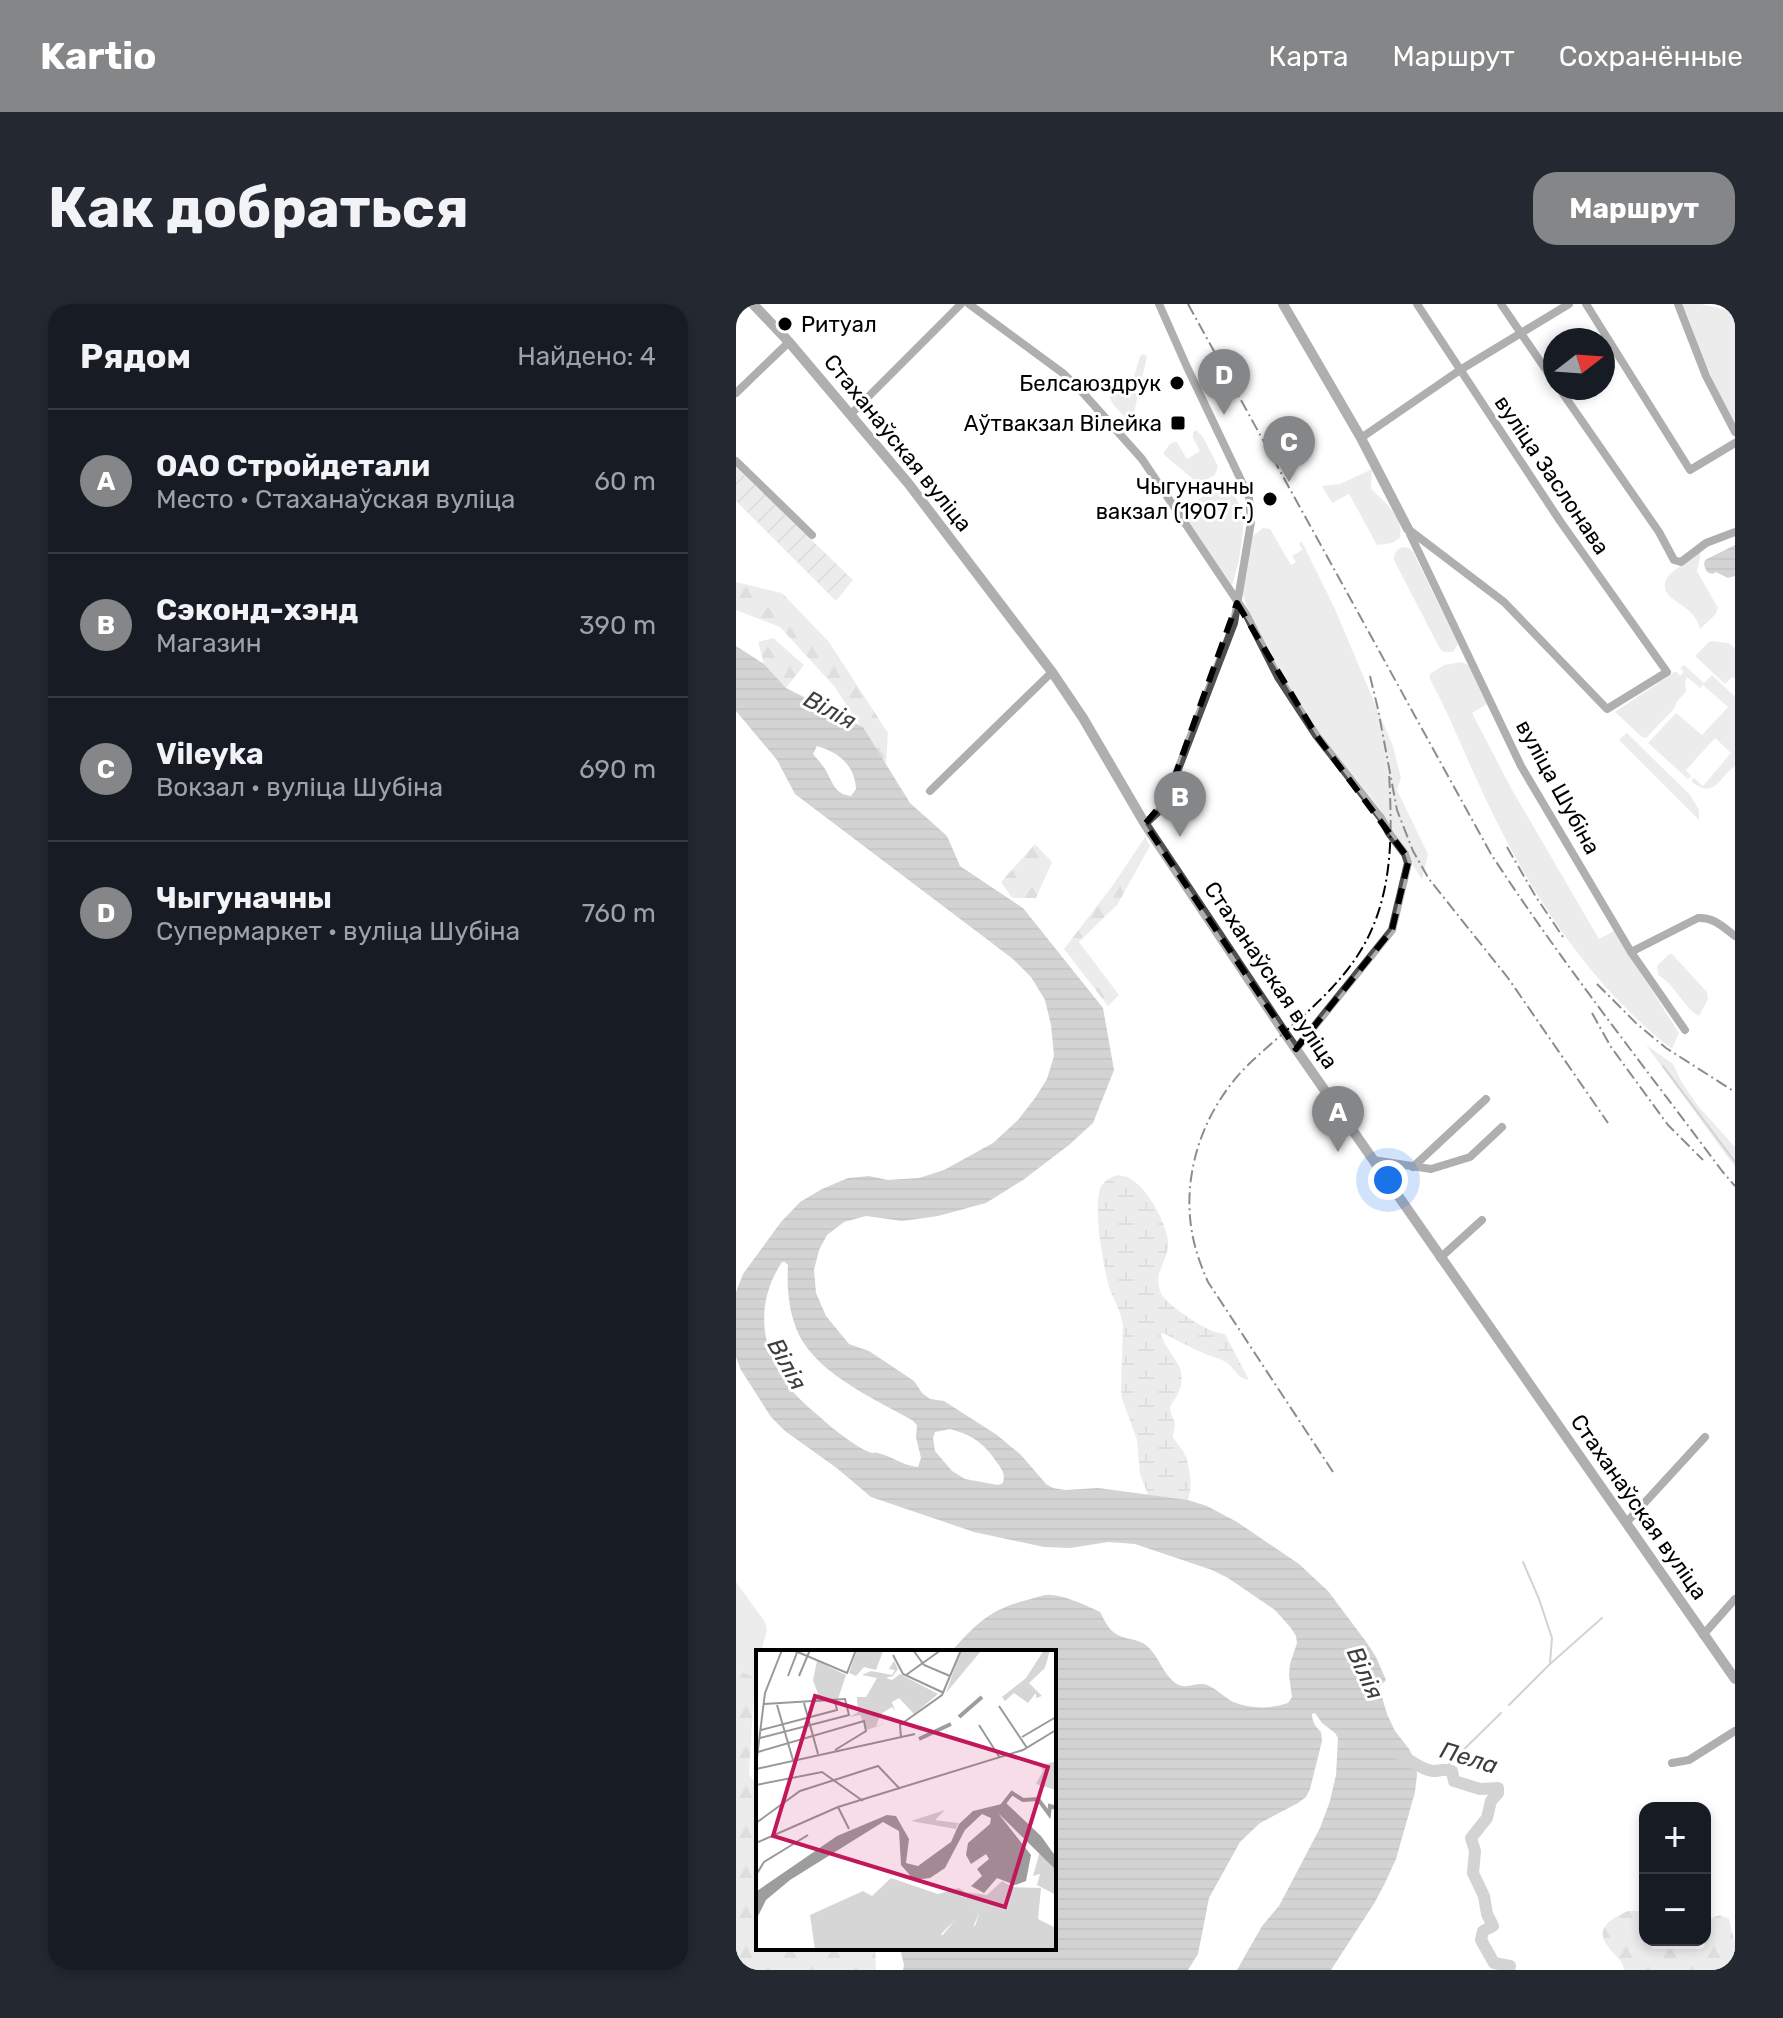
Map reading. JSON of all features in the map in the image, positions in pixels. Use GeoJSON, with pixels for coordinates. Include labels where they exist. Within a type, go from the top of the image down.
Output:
{"type":"FeatureCollection","features":[{"type":"Feature","properties":{"kind":"street","name":"Стаханаўская вуліца"},"geometry":{"type":"LineString","coordinates":[[753,304],[908,483],[1052,672],[1083,718],[1145,824],[1296,1049],[1735,1679]]}},
{"type":"Feature","properties":{"kind":"street"},"geometry":{"type":"LineString","coordinates":[[851,414],[961,304]]}},
{"type":"Feature","properties":{"kind":"street"},"geometry":{"type":"LineString","coordinates":[[969,304],[1064,374],[1142,459],[1246,614],[1278,677],[1316,735],[1405,854],[1408,863],[1392,930],[1296,1049]]}},
{"type":"Feature","properties":{"kind":"street"},"geometry":{"type":"LineString","coordinates":[[1145,824],[1161,809],[1167,798],[1233,625],[1251,522],[1251,503],[1159,304]]}},
{"type":"Feature","properties":{"kind":"street","name":"вуліца Шубіна"},"geometry":{"type":"LineString","coordinates":[[1283,304],[1361,438],[1408,529],[1521,766],[1631,952],[1685,1030]]}},
{"type":"Feature","properties":{"kind":"street","name":"вуліца Заслонава"},"geometry":{"type":"LineString","coordinates":[[1417,304],[1560,521],[1667,672],[1607,709]]}},
{"type":"Feature","properties":{"kind":"street"},"geometry":{"type":"LineString","coordinates":[[1501,304],[1543,366]]}},
{"type":"Feature","properties":{"kind":"street"},"geometry":{"type":"LineString","coordinates":[[1361,438],[1460,370],[1569,304]]}},
{"type":"Feature","properties":{"kind":"street"},"geometry":{"type":"LineString","coordinates":[[1586,304],[1690,470],[1735,443]]}},
{"type":"Feature","properties":{"kind":"street"},"geometry":{"type":"LineString","coordinates":[[1678,304],[1706,376],[1735,432]]}},
{"type":"Feature","properties":{"kind":"street"},"geometry":{"type":"LineString","coordinates":[[736,393],[789,342]]}},
{"type":"Feature","properties":{"kind":"street"},"geometry":{"type":"LineString","coordinates":[[1567,400],[1659,532],[1674,560],[1681,562],[1706,543],[1735,532]]}},
{"type":"Feature","properties":{"kind":"street"},"geometry":{"type":"LineString","coordinates":[[736,461],[812,535]]}},
{"type":"Feature","properties":{"kind":"street","name":"вуліца Шубіна"},"geometry":{"type":"LineString","coordinates":[[1408,529],[1504,602],[1607,709]]}},
{"type":"Feature","properties":{"kind":"street"},"geometry":{"type":"LineString","coordinates":[[930,791],[1052,672]]}},
{"type":"Feature","properties":{"kind":"street"},"geometry":{"type":"LineString","coordinates":[[1631,952],[1698,918],[1714,920],[1735,936]]}},
{"type":"Feature","properties":{"kind":"street"},"geometry":{"type":"LineString","coordinates":[[1413,1167],[1486,1099]]}},
{"type":"Feature","properties":{"kind":"street"},"geometry":{"type":"LineString","coordinates":[[1372,1159],[1431,1169],[1470,1157],[1502,1127]]}},
{"type":"Feature","properties":{"kind":"street"},"geometry":{"type":"LineString","coordinates":[[1440,1258],[1482,1220]]}},
{"type":"Feature","properties":{"kind":"street"},"geometry":{"type":"LineString","coordinates":[[1626,1523],[1705,1437]]}},
{"type":"Feature","properties":{"kind":"street"},"geometry":{"type":"LineString","coordinates":[[1703,1635],[1735,1599]]}},
{"type":"Feature","properties":{"kind":"street"},"geometry":{"type":"LineString","coordinates":[[1672,1763],[1689,1760],[1735,1731]]}},
{"type":"Feature","properties":{"kind":"highlighted area"},"geometry":{"type":"Polygon","coordinates":[[[1237,603],[1316,735],[1405,854],[1408,863],[1392,930],[1296,1049],[1145,824],[1167,798],[1237,603]]]}},
{"type":"Feature","properties":{"kind":"green space"},"geometry":{"type":"Polygon","coordinates":[[[1682,304],[1701,304],[1735,312],[1735,423],[1706,366],[1682,304]]]}},
{"type":"Feature","properties":{"kind":"green space"},"geometry":{"type":"Polygon","coordinates":[[[1144,354],[1147,357],[1133,417],[1125,417],[1112,402],[1111,390],[1113,385],[1118,384],[1129,393],[1140,356],[1144,354]]]}},
{"type":"Feature","properties":{"kind":"green space"},"geometry":{"type":"Polygon","coordinates":[[[1196,430],[1218,466],[1215,475],[1204,481],[1193,479],[1163,454],[1175,442],[1187,459],[1200,451],[1193,438],[1196,430]]]}},
{"type":"Feature","properties":{"kind":"green space"},"geometry":{"type":"Polygon","coordinates":[[[736,467],[853,580],[836,601],[736,501],[736,467]]]}},
{"type":"Feature","properties":{"kind":"green space"},"geometry":{"type":"Polygon","coordinates":[[[1372,469],[1371,489],[1392,510],[1399,523],[1400,538],[1392,543],[1377,545],[1349,494],[1332,503],[1322,486],[1340,484],[1372,469]]]}},
{"type":"Feature","properties":{"kind":"green space"},"geometry":{"type":"Polygon","coordinates":[[[1220,482],[1226,482],[1243,516],[1237,571],[1232,585],[1184,512],[1220,482]]]}},
{"type":"Feature","properties":{"kind":"green space"},"geometry":{"type":"Polygon","coordinates":[[[1263,528],[1270,529],[1291,565],[1296,562],[1292,556],[1302,550],[1299,543],[1302,542],[1334,607],[1393,746],[1401,778],[1397,790],[1428,854],[1422,879],[1388,828],[1381,810],[1317,730],[1280,675],[1245,602],[1243,594],[1251,541],[1263,528]]]}},
{"type":"Feature","properties":{"kind":"green space"},"geometry":{"type":"Polygon","coordinates":[[[1402,547],[1413,552],[1458,644],[1453,652],[1440,649],[1395,562],[1395,553],[1402,547]]]}},
{"type":"Feature","properties":{"kind":"green space"},"geometry":{"type":"Polygon","coordinates":[[[1701,552],[1697,571],[1718,608],[1700,629],[1691,613],[1670,596],[1665,583],[1669,575],[1701,552]]]}},
{"type":"Feature","properties":{"kind":"green space"},"geometry":{"type":"Polygon","coordinates":[[[736,582],[782,593],[829,642],[888,733],[886,764],[834,686],[780,627],[736,610],[736,582]]]}},
{"type":"Feature","properties":{"kind":"green space"},"geometry":{"type":"Polygon","coordinates":[[[773,638],[804,665],[786,688],[764,664],[758,642],[773,638]]]}},
{"type":"Feature","properties":{"kind":"green space"},"geometry":{"type":"Polygon","coordinates":[[[1710,641],[1729,643],[1735,649],[1735,679],[1732,677],[1725,684],[1695,656],[1710,641]]]}},
{"type":"Feature","properties":{"kind":"green space"},"geometry":{"type":"Polygon","coordinates":[[[1462,662],[1468,665],[1487,704],[1472,713],[1511,788],[1599,939],[1614,931],[1679,1033],[1672,1049],[1617,999],[1568,941],[1509,845],[1430,679],[1430,674],[1444,665],[1462,662]]]}},
{"type":"Feature","properties":{"kind":"green space"},"geometry":{"type":"Polygon","coordinates":[[[1684,665],[1704,683],[1712,675],[1735,697],[1735,766],[1711,788],[1699,786],[1691,781],[1694,778],[1703,786],[1731,753],[1715,738],[1686,770],[1691,776],[1688,779],[1648,743],[1676,713],[1702,735],[1728,707],[1703,685],[1700,688],[1687,677],[1686,691],[1674,709],[1646,738],[1615,712],[1676,671],[1680,676],[1684,672],[1680,668],[1684,665]]]}},
{"type":"Feature","properties":{"kind":"green space"},"geometry":{"type":"Polygon","coordinates":[[[1627,733],[1690,795],[1699,810],[1699,820],[1619,740],[1627,733]]]}},
{"type":"Feature","properties":{"kind":"green space"},"geometry":{"type":"Polygon","coordinates":[[[1145,837],[1150,846],[1117,905],[1079,942],[1119,995],[1108,1006],[1064,949],[1145,837]]]}},
{"type":"Feature","properties":{"kind":"green space"},"geometry":{"type":"Polygon","coordinates":[[[1035,844],[1052,862],[1036,898],[1012,898],[1001,882],[1035,844]]]}},
{"type":"Feature","properties":{"kind":"green space"},"geometry":{"type":"Polygon","coordinates":[[[1669,954],[1707,992],[1708,999],[1699,1016],[1658,975],[1657,966],[1669,954]]]}},
{"type":"Feature","properties":{"kind":"green space"},"geometry":{"type":"Polygon","coordinates":[[[1646,1045],[1673,1064],[1698,1106],[1735,1147],[1735,1167],[1646,1045]]]}},
{"type":"Feature","properties":{"kind":"green space"},"geometry":{"type":"Polygon","coordinates":[[[1117,1175],[1129,1178],[1142,1189],[1164,1224],[1168,1248],[1158,1280],[1162,1295],[1193,1321],[1225,1334],[1249,1380],[1241,1377],[1224,1361],[1163,1333],[1161,1335],[1182,1376],[1170,1410],[1175,1424],[1173,1437],[1184,1453],[1189,1470],[1188,1500],[1148,1495],[1140,1474],[1137,1440],[1122,1399],[1123,1325],[1105,1268],[1098,1205],[1102,1185],[1117,1175]]]}},
{"type":"Feature","properties":{"kind":"green space"},"geometry":{"type":"Polygon","coordinates":[[[736,1582],[765,1622],[767,1630],[762,1650],[756,1650],[755,1677],[736,1670],[736,1582]]]}},
{"type":"Feature","properties":{"kind":"green space"},"geometry":{"type":"Polygon","coordinates":[[[736,1670],[755,1677],[749,1774],[756,1784],[756,1950],[875,1950],[876,1970],[736,1970],[736,1670]]]}},
{"type":"Feature","properties":{"kind":"green space"},"geometry":{"type":"Polygon","coordinates":[[[1628,1911],[1639,1911],[1639,1946],[1701,1949],[1711,1946],[1711,1919],[1720,1915],[1729,1919],[1735,1943],[1735,1970],[1624,1970],[1603,1935],[1610,1921],[1628,1911]]]}},
{"type":"Feature","properties":{"kind":"water"},"geometry":{"type":"Polygon","coordinates":[[[1735,545],[1735,576],[1728,578],[1716,572],[1707,572],[1705,560],[1735,545]]]}},
{"type":"Feature","properties":{"kind":"water","name":"Вілія"},"geometry":{"type":"Polygon","coordinates":[[[736,646],[764,664],[786,688],[863,727],[910,803],[947,836],[960,866],[1023,908],[1103,1008],[1114,1070],[1093,1123],[1023,1180],[986,1203],[938,1216],[902,1221],[866,1216],[844,1222],[827,1235],[819,1250],[814,1270],[816,1293],[826,1316],[849,1344],[869,1351],[914,1381],[930,1399],[944,1401],[997,1435],[1021,1455],[1046,1484],[1065,1490],[1098,1488],[1188,1500],[1207,1506],[1237,1522],[1299,1564],[1328,1591],[1376,1657],[1386,1680],[1379,1687],[1387,1714],[1416,1762],[1417,1775],[1396,1859],[1375,1902],[1331,1970],[1237,1970],[1262,1926],[1279,1906],[1320,1828],[1330,1801],[1336,1775],[1338,1738],[1315,1713],[1312,1714],[1313,1719],[1321,1732],[1322,1741],[1310,1789],[1306,1797],[1260,1823],[1240,1842],[1209,1898],[1198,1954],[1188,1970],[903,1970],[900,1950],[1056,1950],[1056,1650],[953,1650],[976,1625],[1014,1604],[1046,1595],[1065,1598],[1100,1612],[1114,1633],[1147,1646],[1177,1684],[1207,1685],[1233,1702],[1260,1707],[1288,1703],[1292,1697],[1290,1664],[1297,1643],[1291,1628],[1275,1610],[1212,1570],[1135,1544],[1108,1542],[1070,1548],[1044,1547],[974,1532],[871,1497],[785,1431],[771,1417],[741,1370],[736,1357],[736,1292],[743,1274],[781,1222],[800,1202],[848,1178],[919,1178],[944,1170],[993,1143],[1018,1120],[1035,1098],[1047,1079],[1054,1056],[1045,1000],[1031,977],[1013,959],[795,794],[777,760],[736,711],[736,646]],[[817,746],[813,754],[835,787],[851,796],[856,789],[849,766],[832,752],[817,746]],[[782,1262],[767,1296],[764,1313],[768,1346],[783,1378],[807,1406],[845,1438],[872,1453],[918,1467],[921,1458],[916,1437],[917,1425],[844,1382],[814,1356],[803,1341],[795,1325],[788,1295],[788,1265],[782,1262]],[[950,1429],[935,1432],[933,1438],[935,1451],[952,1471],[965,1479],[998,1485],[1003,1483],[1004,1475],[988,1451],[978,1441],[950,1429]]]}},
{"type":"Feature","properties":{"kind":"waterway"},"geometry":{"type":"LineString","coordinates":[[1663,1066],[1735,1162]]}},
{"type":"Feature","properties":{"kind":"waterway"},"geometry":{"type":"LineString","coordinates":[[1523,1562],[1552,1638],[1550,1663]]}},
{"type":"Feature","properties":{"kind":"waterway"},"geometry":{"type":"LineString","coordinates":[[1509,1705],[1602,1618]]}},
{"type":"Feature","properties":{"kind":"waterway"},"geometry":{"type":"LineString","coordinates":[[1449,1764],[1501,1713]]}},
{"type":"Feature","properties":{"kind":"waterway","name":"Пела"},"geometry":{"type":"LineString","coordinates":[[1402,1756],[1429,1770],[1452,1771],[1454,1781],[1480,1789],[1498,1788],[1487,1818],[1471,1838],[1475,1851],[1473,1873],[1493,1926],[1483,1931],[1481,1940],[1494,1963],[1510,1966],[1509,1970]]}},
{"type":"Feature","properties":{"kind":"railway"},"geometry":{"type":"LineString","coordinates":[[1188,304],[1491,854],[1575,975],[1735,1186]]}},
{"type":"Feature","properties":{"kind":"railway"},"geometry":{"type":"LineString","coordinates":[[1370,676],[1397,810],[1413,851],[1429,879],[1508,978],[1608,1123]]}},
{"type":"Feature","properties":{"kind":"railway"},"geometry":{"type":"LineString","coordinates":[[1333,1472],[1208,1282],[1191,1228],[1191,1176],[1206,1127],[1233,1082],[1326,994],[1364,945],[1374,924],[1386,882],[1391,816],[1389,772]]}},
{"type":"Feature","properties":{"kind":"railway"},"geometry":{"type":"LineString","coordinates":[[1507,847],[1563,937]]}},
{"type":"Feature","properties":{"kind":"railway"},"geometry":{"type":"LineString","coordinates":[[1597,984],[1666,1048],[1735,1092]]}},
{"type":"Feature","properties":{"kind":"railway"},"geometry":{"type":"LineString","coordinates":[[1592,1013],[1611,1047],[1668,1125],[1703,1160]]}},
{"type":"Feature","properties":{"kind":"place","name":"Ритуал"},"geometry":{"type":"Point","coordinates":[785,324]}},
{"type":"Feature","properties":{"kind":"place","name":"Белсаюздрук"},"geometry":{"type":"Point","coordinates":[1177,383]}},
{"type":"Feature","properties":{"kind":"place","name":"Чыгуначны"},"geometry":{"type":"Point","coordinates":[1224,415]}},
{"type":"Feature","properties":{"kind":"place","name":"Аўтвакзал Вілейка"},"geometry":{"type":"Point","coordinates":[1178,423]}},
{"type":"Feature","properties":{"kind":"place","name":"Vileyka"},"geometry":{"type":"Point","coordinates":[1289,482]}},
{"type":"Feature","properties":{"kind":"place","name":"Чыгуначны вакзал (1907 г.)"},"geometry":{"type":"Point","coordinates":[1270,499]}},
{"type":"Feature","properties":{"kind":"place","name":"Сэконд-хэнд"},"geometry":{"type":"Point","coordinates":[1180,837]}},
{"type":"Feature","properties":{"kind":"place","name":"ОАО Стройдетали"},"geometry":{"type":"Point","coordinates":[1338,1152]}}]}
